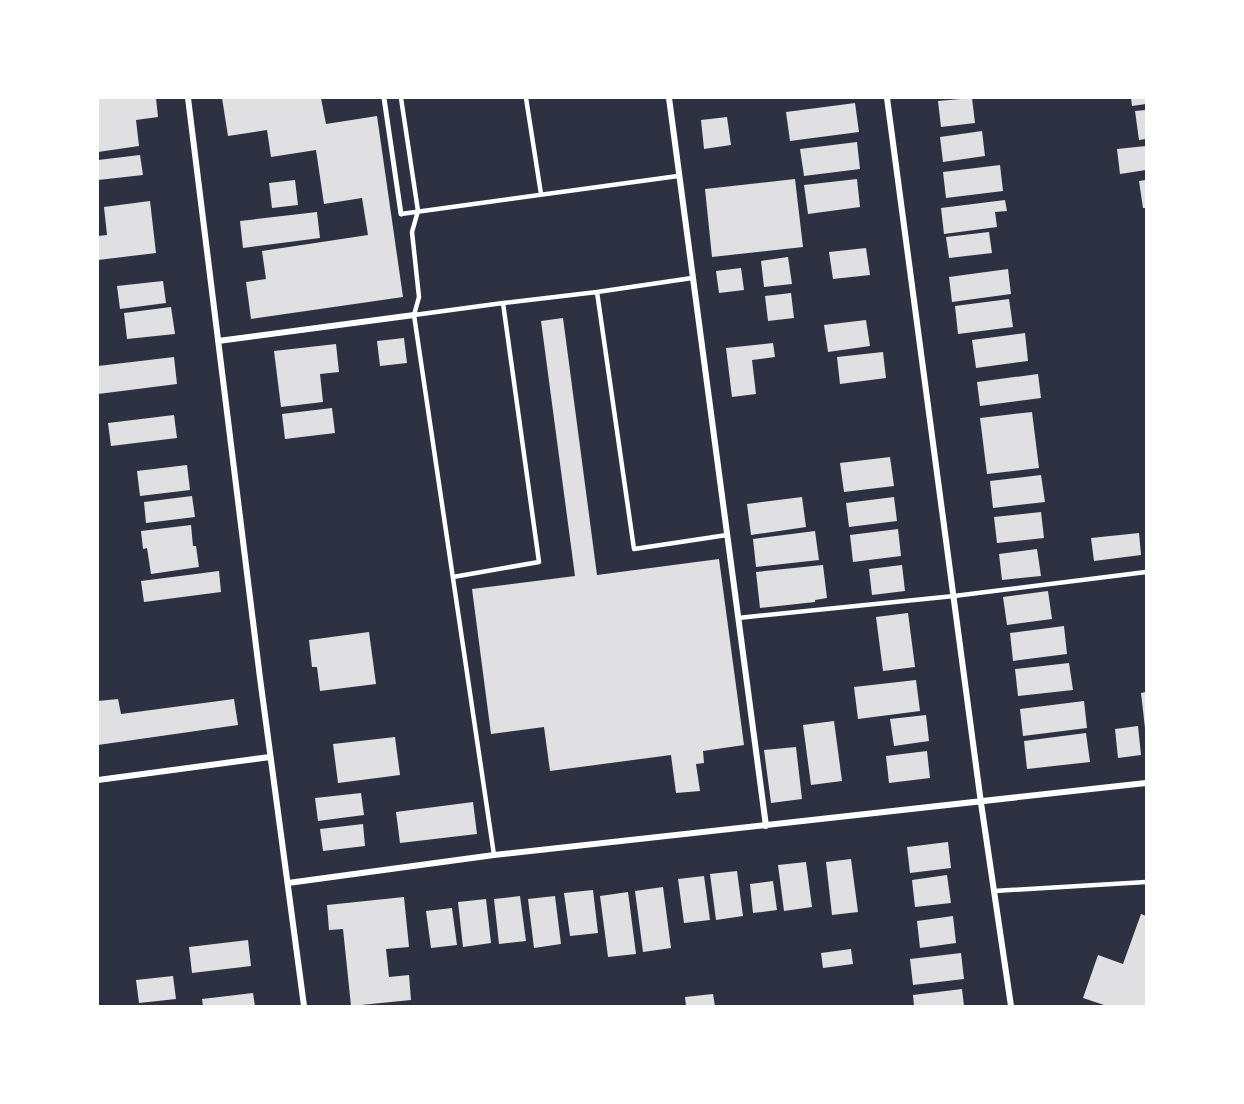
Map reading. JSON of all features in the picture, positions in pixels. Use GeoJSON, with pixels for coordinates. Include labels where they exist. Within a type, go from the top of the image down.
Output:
{"type":"FeatureCollection","features":[{"type":"Feature","properties":{"kind":"street"},"geometry":{"type":"LineString","coordinates":[[188,98],[270,758],[304,1006]]}},
{"type":"Feature","properties":{"kind":"street"},"geometry":{"type":"LineString","coordinates":[[384,98],[401,214]]}},
{"type":"Feature","properties":{"kind":"street"},"geometry":{"type":"LineString","coordinates":[[669,98],[766,826]]}},
{"type":"Feature","properties":{"kind":"street"},"geometry":{"type":"LineString","coordinates":[[887,98],[981,802],[1011,1006]]}},
{"type":"Feature","properties":{"kind":"street"},"geometry":{"type":"LineString","coordinates":[[218,341],[414,315]]}},
{"type":"Feature","properties":{"kind":"street"},"geometry":{"type":"LineString","coordinates":[[98,780],[270,758]]}},
{"type":"Feature","properties":{"kind":"street"},"geometry":{"type":"LineString","coordinates":[[288,883],[494,855],[1146,783]]}},
{"type":"Feature","properties":{"kind":"lane"},"geometry":{"type":"LineString","coordinates":[[401,98],[418,211],[412,232],[419,297],[414,315],[494,855]]}},
{"type":"Feature","properties":{"kind":"lane"},"geometry":{"type":"LineString","coordinates":[[526,98],[541,194]]}},
{"type":"Feature","properties":{"kind":"lane"},"geometry":{"type":"LineString","coordinates":[[401,214],[678,176]]}},
{"type":"Feature","properties":{"kind":"lane"},"geometry":{"type":"LineString","coordinates":[[414,315],[692,278]]}},
{"type":"Feature","properties":{"kind":"lane"},"geometry":{"type":"LineString","coordinates":[[597,292],[634,549],[727,535]]}},
{"type":"Feature","properties":{"kind":"lane"},"geometry":{"type":"LineString","coordinates":[[453,577],[539,562],[503,303]]}},
{"type":"Feature","properties":{"kind":"lane"},"geometry":{"type":"LineString","coordinates":[[738,618],[954,596],[1146,572]]}},
{"type":"Feature","properties":{"kind":"lane"},"geometry":{"type":"LineString","coordinates":[[994,891],[1146,882]]}},
{"type":"Feature","properties":{"kind":"building"},"geometry":{"type":"Polygon","coordinates":[[[98,98],[156,98],[158,117],[136,120],[139,146],[98,152],[98,98]]]}},
{"type":"Feature","properties":{"kind":"building"},"geometry":{"type":"Polygon","coordinates":[[[222,98],[321,98],[326,124],[377,116],[403,297],[251,319],[246,282],[266,279],[262,251],[368,235],[362,198],[324,204],[316,150],[271,157],[267,130],[228,136],[222,98]]]}},
{"type":"Feature","properties":{"kind":"building"},"geometry":{"type":"Polygon","coordinates":[[[972,98],[975,123],[941,127],[938,101],[972,98]]]}},
{"type":"Feature","properties":{"kind":"building"},"geometry":{"type":"Polygon","coordinates":[[[1131,98],[1146,98],[1146,104],[1132,106],[1131,98]]]}},
{"type":"Feature","properties":{"kind":"building"},"geometry":{"type":"Polygon","coordinates":[[[855,103],[859,132],[790,141],[786,112],[855,103]]]}},
{"type":"Feature","properties":{"kind":"building"},"geometry":{"type":"Polygon","coordinates":[[[1146,110],[1146,139],[1139,140],[1135,111],[1146,110]]]}},
{"type":"Feature","properties":{"kind":"building"},"geometry":{"type":"Polygon","coordinates":[[[727,117],[731,145],[704,149],[701,120],[727,117]]]}},
{"type":"Feature","properties":{"kind":"building"},"geometry":{"type":"Polygon","coordinates":[[[982,131],[985,156],[943,162],[940,137],[982,131]]]}},
{"type":"Feature","properties":{"kind":"building"},"geometry":{"type":"Polygon","coordinates":[[[857,142],[860,169],[804,176],[800,149],[857,142]]]}},
{"type":"Feature","properties":{"kind":"building"},"geometry":{"type":"Polygon","coordinates":[[[1146,146],[1146,170],[1120,174],[1117,149],[1146,146]]]}},
{"type":"Feature","properties":{"kind":"building"},"geometry":{"type":"Polygon","coordinates":[[[140,155],[143,175],[98,180],[98,160],[140,155]]]}},
{"type":"Feature","properties":{"kind":"building"},"geometry":{"type":"Polygon","coordinates":[[[1000,165],[1003,191],[946,198],[943,172],[1000,165]]]}},
{"type":"Feature","properties":{"kind":"building"},"geometry":{"type":"Polygon","coordinates":[[[795,179],[803,247],[712,257],[705,189],[795,179]]]}},
{"type":"Feature","properties":{"kind":"building"},"geometry":{"type":"Polygon","coordinates":[[[857,179],[860,207],[808,214],[804,185],[857,179]]]}},
{"type":"Feature","properties":{"kind":"building"},"geometry":{"type":"Polygon","coordinates":[[[295,180],[298,205],[272,208],[269,183],[295,180]]]}},
{"type":"Feature","properties":{"kind":"building"},"geometry":{"type":"Polygon","coordinates":[[[1146,180],[1146,208],[1143,208],[1139,181],[1146,180]]]}},
{"type":"Feature","properties":{"kind":"building"},"geometry":{"type":"Polygon","coordinates":[[[1005,200],[1007,211],[995,212],[997,227],[944,234],[941,208],[1005,200]]]}},
{"type":"Feature","properties":{"kind":"building"},"geometry":{"type":"Polygon","coordinates":[[[150,201],[156,253],[98,260],[98,236],[107,235],[104,207],[150,201]]]}},
{"type":"Feature","properties":{"kind":"building"},"geometry":{"type":"Polygon","coordinates":[[[317,212],[320,238],[243,248],[240,221],[317,212]]]}},
{"type":"Feature","properties":{"kind":"building"},"geometry":{"type":"Polygon","coordinates":[[[989,232],[992,253],[949,258],[946,237],[989,232]]]}},
{"type":"Feature","properties":{"kind":"building"},"geometry":{"type":"Polygon","coordinates":[[[866,248],[870,275],[833,279],[829,252],[866,248]]]}},
{"type":"Feature","properties":{"kind":"building"},"geometry":{"type":"Polygon","coordinates":[[[788,257],[792,284],[764,287],[761,261],[788,257]]]}},
{"type":"Feature","properties":{"kind":"building"},"geometry":{"type":"Polygon","coordinates":[[[741,268],[744,290],[719,293],[716,271],[741,268]]]}},
{"type":"Feature","properties":{"kind":"building"},"geometry":{"type":"Polygon","coordinates":[[[1008,269],[1011,294],[952,302],[949,277],[1008,269]]]}},
{"type":"Feature","properties":{"kind":"building"},"geometry":{"type":"Polygon","coordinates":[[[163,281],[166,303],[120,309],[117,286],[163,281]]]}},
{"type":"Feature","properties":{"kind":"building"},"geometry":{"type":"Polygon","coordinates":[[[791,293],[794,318],[768,321],[765,296],[791,293]]]}},
{"type":"Feature","properties":{"kind":"building"},"geometry":{"type":"Polygon","coordinates":[[[1009,299],[1013,327],[958,334],[955,306],[1009,299]]]}},
{"type":"Feature","properties":{"kind":"building"},"geometry":{"type":"Polygon","coordinates":[[[171,307],[175,334],[127,339],[124,313],[171,307]]]}},
{"type":"Feature","properties":{"kind":"building"},"geometry":{"type":"Polygon","coordinates":[[[563,318],[597,575],[719,559],[744,745],[703,751],[704,763],[696,764],[700,791],[676,793],[671,755],[550,771],[544,727],[491,734],[472,589],[575,576],[541,321],[563,318]]]}},
{"type":"Feature","properties":{"kind":"building"},"geometry":{"type":"Polygon","coordinates":[[[866,320],[870,346],[828,352],[824,325],[866,320]]]}},
{"type":"Feature","properties":{"kind":"building"},"geometry":{"type":"Polygon","coordinates":[[[1025,333],[1028,361],[976,368],[972,340],[1025,333]]]}},
{"type":"Feature","properties":{"kind":"building"},"geometry":{"type":"Polygon","coordinates":[[[404,338],[407,363],[380,366],[377,341],[404,338]]]}},
{"type":"Feature","properties":{"kind":"building"},"geometry":{"type":"Polygon","coordinates":[[[773,343],[775,357],[752,360],[756,394],[732,397],[726,348],[773,343]]]}},
{"type":"Feature","properties":{"kind":"building"},"geometry":{"type":"Polygon","coordinates":[[[336,344],[339,372],[320,374],[323,402],[281,407],[274,351],[336,344]]]}},
{"type":"Feature","properties":{"kind":"building"},"geometry":{"type":"Polygon","coordinates":[[[883,352],[886,378],[840,384],[837,357],[883,352]]]}},
{"type":"Feature","properties":{"kind":"building"},"geometry":{"type":"Polygon","coordinates":[[[174,357],[177,384],[98,394],[98,366],[174,357]]]}},
{"type":"Feature","properties":{"kind":"building"},"geometry":{"type":"Polygon","coordinates":[[[1038,374],[1041,398],[980,406],[977,382],[1038,374]]]}},
{"type":"Feature","properties":{"kind":"building"},"geometry":{"type":"Polygon","coordinates":[[[332,408],[335,433],[285,439],[282,414],[332,408]]]}},
{"type":"Feature","properties":{"kind":"building"},"geometry":{"type":"Polygon","coordinates":[[[1032,412],[1039,468],[987,474],[980,418],[1032,412]]]}},
{"type":"Feature","properties":{"kind":"building"},"geometry":{"type":"Polygon","coordinates":[[[174,415],[177,438],[111,446],[108,423],[174,415]]]}},
{"type":"Feature","properties":{"kind":"building"},"geometry":{"type":"Polygon","coordinates":[[[890,457],[894,486],[844,492],[840,463],[890,457]]]}},
{"type":"Feature","properties":{"kind":"building"},"geometry":{"type":"Polygon","coordinates":[[[187,465],[190,490],[140,496],[137,471],[187,465]]]}},
{"type":"Feature","properties":{"kind":"building"},"geometry":{"type":"Polygon","coordinates":[[[1041,475],[1045,502],[993,508],[990,481],[1041,475]]]}},
{"type":"Feature","properties":{"kind":"building"},"geometry":{"type":"Polygon","coordinates":[[[192,496],[195,517],[146,523],[144,502],[192,496]]]}},
{"type":"Feature","properties":{"kind":"building"},"geometry":{"type":"Polygon","coordinates":[[[802,497],[806,527],[751,535],[747,504],[802,497]]]}},
{"type":"Feature","properties":{"kind":"building"},"geometry":{"type":"Polygon","coordinates":[[[894,497],[897,521],[849,527],[846,503],[894,497]]]}},
{"type":"Feature","properties":{"kind":"building"},"geometry":{"type":"Polygon","coordinates":[[[1041,512],[1044,538],[997,543],[994,517],[1041,512]]]}},
{"type":"Feature","properties":{"kind":"building"},"geometry":{"type":"Polygon","coordinates":[[[191,525],[193,546],[196,546],[199,567],[151,574],[147,548],[143,549],[141,531],[191,525]]]}},
{"type":"Feature","properties":{"kind":"building"},"geometry":{"type":"Polygon","coordinates":[[[898,529],[901,556],[853,562],[850,535],[898,529]]]}},
{"type":"Feature","properties":{"kind":"building"},"geometry":{"type":"Polygon","coordinates":[[[815,531],[819,560],[756,567],[753,539],[815,531]]]}},
{"type":"Feature","properties":{"kind":"building"},"geometry":{"type":"Polygon","coordinates":[[[1139,533],[1141,555],[1094,561],[1091,538],[1139,533]]]}},
{"type":"Feature","properties":{"kind":"building"},"geometry":{"type":"Polygon","coordinates":[[[1037,549],[1041,576],[1002,580],[999,554],[1037,549]]]}},
{"type":"Feature","properties":{"kind":"building"},"geometry":{"type":"Polygon","coordinates":[[[823,565],[827,598],[815,600],[815,602],[760,608],[756,572],[823,565]]]}},
{"type":"Feature","properties":{"kind":"building"},"geometry":{"type":"Polygon","coordinates":[[[902,565],[905,591],[872,595],[869,569],[902,565]]]}},
{"type":"Feature","properties":{"kind":"building"},"geometry":{"type":"Polygon","coordinates":[[[219,571],[221,592],[144,602],[141,581],[219,571]]]}},
{"type":"Feature","properties":{"kind":"building"},"geometry":{"type":"Polygon","coordinates":[[[1048,591],[1052,619],[1007,625],[1003,597],[1048,591]]]}},
{"type":"Feature","properties":{"kind":"building"},"geometry":{"type":"Polygon","coordinates":[[[908,613],[915,667],[883,671],[876,617],[908,613]]]}},
{"type":"Feature","properties":{"kind":"building"},"geometry":{"type":"Polygon","coordinates":[[[1064,626],[1067,654],[1013,661],[1010,633],[1064,626]]]}},
{"type":"Feature","properties":{"kind":"building"},"geometry":{"type":"Polygon","coordinates":[[[369,632],[376,684],[320,691],[317,667],[312,667],[309,640],[369,632]]]}},
{"type":"Feature","properties":{"kind":"building"},"geometry":{"type":"Polygon","coordinates":[[[1069,663],[1073,690],[1018,696],[1015,669],[1069,663]]]}},
{"type":"Feature","properties":{"kind":"building"},"geometry":{"type":"Polygon","coordinates":[[[916,680],[920,711],[858,719],[854,687],[916,680]]]}},
{"type":"Feature","properties":{"kind":"building"},"geometry":{"type":"Polygon","coordinates":[[[1146,692],[1146,728],[1145,728],[1141,693],[1146,692]]]}},
{"type":"Feature","properties":{"kind":"building"},"geometry":{"type":"Polygon","coordinates":[[[118,699],[121,714],[234,699],[238,725],[98,745],[98,701],[118,699]]]}},
{"type":"Feature","properties":{"kind":"building"},"geometry":{"type":"Polygon","coordinates":[[[1084,701],[1087,728],[1023,736],[1020,709],[1084,701]]]}},
{"type":"Feature","properties":{"kind":"building"},"geometry":{"type":"Polygon","coordinates":[[[926,715],[929,741],[894,746],[890,719],[926,715]]]}},
{"type":"Feature","properties":{"kind":"building"},"geometry":{"type":"Polygon","coordinates":[[[834,721],[842,781],[811,785],[803,725],[834,721]]]}},
{"type":"Feature","properties":{"kind":"building"},"geometry":{"type":"Polygon","coordinates":[[[1138,726],[1141,755],[1118,758],[1115,729],[1138,726]]]}},
{"type":"Feature","properties":{"kind":"building"},"geometry":{"type":"Polygon","coordinates":[[[1086,733],[1090,762],[1027,769],[1024,741],[1086,733]]]}},
{"type":"Feature","properties":{"kind":"building"},"geometry":{"type":"Polygon","coordinates":[[[395,737],[400,775],[338,783],[333,744],[395,737]]]}},
{"type":"Feature","properties":{"kind":"building"},"geometry":{"type":"Polygon","coordinates":[[[796,747],[802,799],[771,803],[764,750],[796,747]]]}},
{"type":"Feature","properties":{"kind":"building"},"geometry":{"type":"Polygon","coordinates":[[[927,751],[930,778],[889,783],[886,756],[927,751]]]}},
{"type":"Feature","properties":{"kind":"building"},"geometry":{"type":"Polygon","coordinates":[[[361,793],[364,815],[318,821],[315,798],[361,793]]]}},
{"type":"Feature","properties":{"kind":"building"},"geometry":{"type":"Polygon","coordinates":[[[473,802],[477,834],[400,843],[396,812],[473,802]]]}},
{"type":"Feature","properties":{"kind":"building"},"geometry":{"type":"Polygon","coordinates":[[[363,824],[365,846],[323,851],[320,829],[363,824]]]}},
{"type":"Feature","properties":{"kind":"building"},"geometry":{"type":"Polygon","coordinates":[[[948,842],[951,868],[910,873],[907,847],[948,842]]]}},
{"type":"Feature","properties":{"kind":"building"},"geometry":{"type":"Polygon","coordinates":[[[851,859],[858,912],[832,915],[826,862],[851,859]]]}},
{"type":"Feature","properties":{"kind":"building"},"geometry":{"type":"Polygon","coordinates":[[[806,862],[812,907],[784,911],[778,865],[806,862]]]}},
{"type":"Feature","properties":{"kind":"building"},"geometry":{"type":"Polygon","coordinates":[[[737,871],[743,916],[716,920],[710,874],[737,871]]]}},
{"type":"Feature","properties":{"kind":"building"},"geometry":{"type":"Polygon","coordinates":[[[947,875],[951,903],[915,907],[912,880],[947,875]]]}},
{"type":"Feature","properties":{"kind":"building"},"geometry":{"type":"Polygon","coordinates":[[[704,876],[710,920],[684,923],[678,879],[704,876]]]}},
{"type":"Feature","properties":{"kind":"building"},"geometry":{"type":"Polygon","coordinates":[[[773,881],[777,910],[753,913],[750,884],[773,881]]]}},
{"type":"Feature","properties":{"kind":"building"},"geometry":{"type":"Polygon","coordinates":[[[663,887],[671,948],[643,952],[635,891],[663,887]]]}},
{"type":"Feature","properties":{"kind":"building"},"geometry":{"type":"Polygon","coordinates":[[[593,890],[598,933],[570,936],[564,893],[593,890]]]}},
{"type":"Feature","properties":{"kind":"building"},"geometry":{"type":"Polygon","coordinates":[[[628,892],[636,954],[608,957],[600,896],[628,892]]]}},
{"type":"Feature","properties":{"kind":"building"},"geometry":{"type":"Polygon","coordinates":[[[520,896],[526,941],[499,944],[494,899],[520,896]]]}},
{"type":"Feature","properties":{"kind":"building"},"geometry":{"type":"Polygon","coordinates":[[[555,896],[561,944],[534,948],[528,899],[555,896]]]}},
{"type":"Feature","properties":{"kind":"building"},"geometry":{"type":"Polygon","coordinates":[[[404,897],[409,947],[386,949],[389,977],[409,975],[411,1000],[351,1006],[343,929],[329,930],[327,905],[404,897]]]}},
{"type":"Feature","properties":{"kind":"building"},"geometry":{"type":"Polygon","coordinates":[[[486,899],[491,943],[463,947],[458,902],[486,899]]]}},
{"type":"Feature","properties":{"kind":"building"},"geometry":{"type":"Polygon","coordinates":[[[452,908],[457,945],[431,948],[426,911],[452,908]]]}},
{"type":"Feature","properties":{"kind":"building"},"geometry":{"type":"Polygon","coordinates":[[[1141,914],[1146,916],[1146,1006],[1107,1006],[1083,998],[1098,955],[1123,964],[1141,914]]]}},
{"type":"Feature","properties":{"kind":"building"},"geometry":{"type":"Polygon","coordinates":[[[953,916],[956,943],[920,948],[917,921],[953,916]]]}},
{"type":"Feature","properties":{"kind":"building"},"geometry":{"type":"Polygon","coordinates":[[[248,940],[251,966],[192,973],[189,947],[248,940]]]}},
{"type":"Feature","properties":{"kind":"building"},"geometry":{"type":"Polygon","coordinates":[[[851,949],[853,964],[823,968],[821,953],[851,949]]]}},
{"type":"Feature","properties":{"kind":"building"},"geometry":{"type":"Polygon","coordinates":[[[961,953],[964,979],[913,985],[910,959],[961,953]]]}},
{"type":"Feature","properties":{"kind":"building"},"geometry":{"type":"Polygon","coordinates":[[[173,976],[176,999],[139,1003],[136,980],[173,976]]]}},
{"type":"Feature","properties":{"kind":"building"},"geometry":{"type":"Polygon","coordinates":[[[962,989],[964,1006],[914,1006],[913,995],[962,989]]]}},
{"type":"Feature","properties":{"kind":"building"},"geometry":{"type":"Polygon","coordinates":[[[253,993],[255,1006],[203,1006],[202,999],[253,993]]]}},
{"type":"Feature","properties":{"kind":"building"},"geometry":{"type":"Polygon","coordinates":[[[713,994],[715,1006],[686,1006],[685,997],[713,994]]]}}]}
